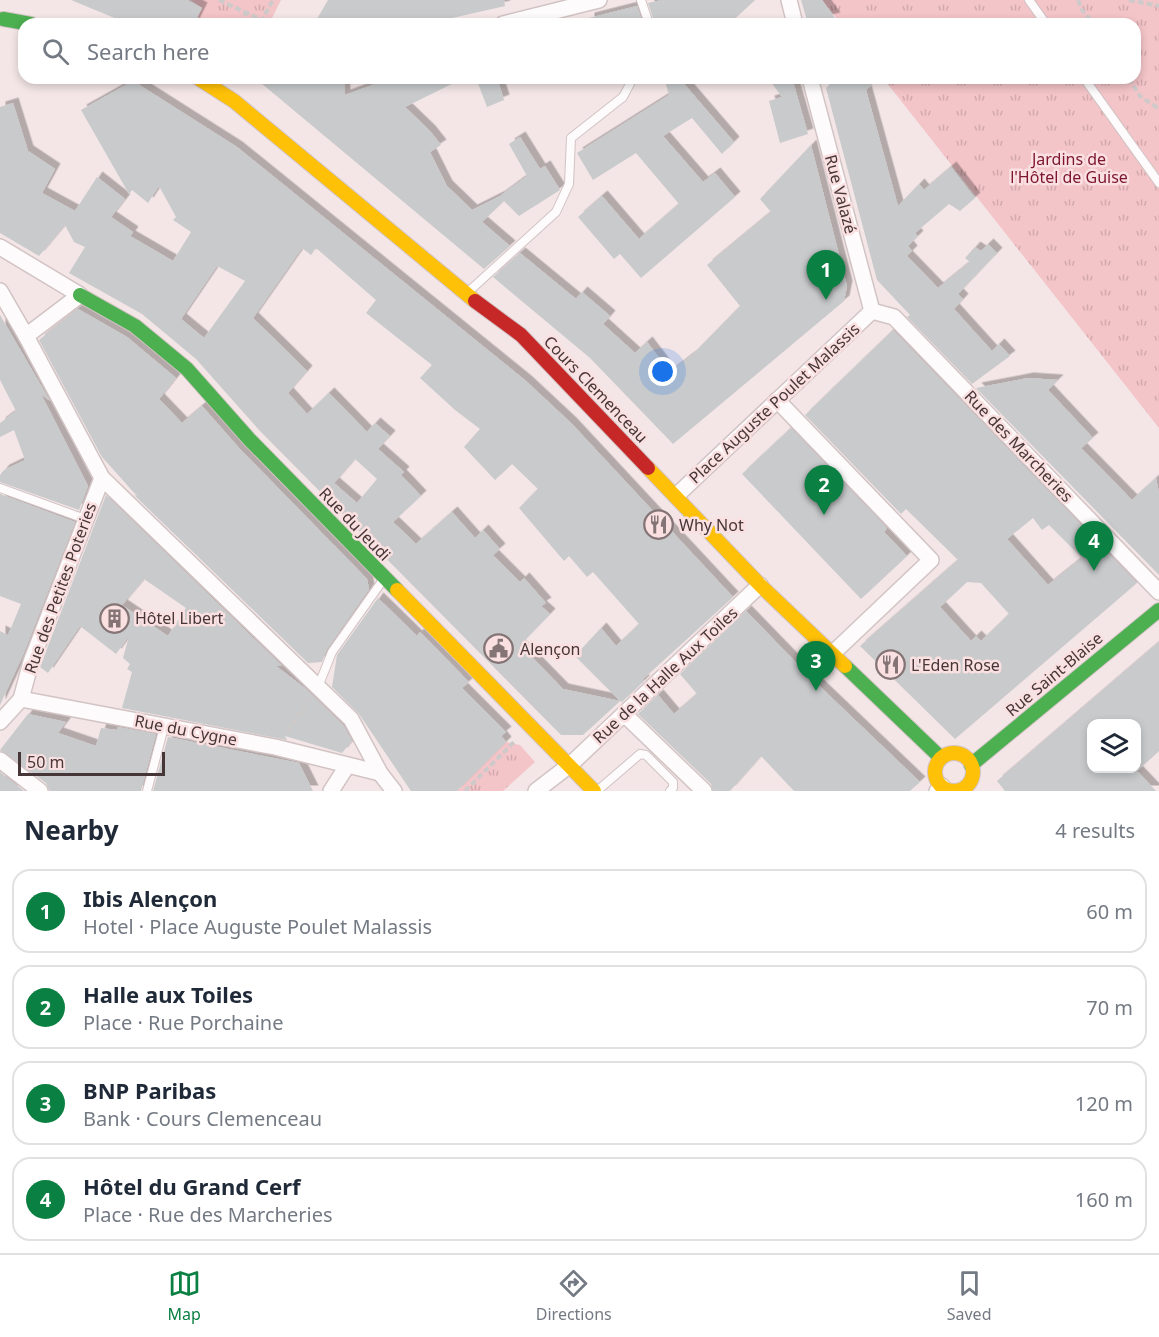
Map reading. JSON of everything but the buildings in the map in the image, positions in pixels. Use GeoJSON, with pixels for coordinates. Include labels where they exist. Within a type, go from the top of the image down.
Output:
{"type":"FeatureCollection","features":[{"type":"Feature","properties":{"kind":"street"},"geometry":{"type":"LineString","coordinates":[[527,18],[599,0]]}},
{"type":"Feature","properties":{"kind":"street"},"geometry":{"type":"LineString","coordinates":[[789,0],[794,18]]}},
{"type":"Feature","properties":{"kind":"street"},"geometry":{"type":"LineString","coordinates":[[0,34],[1,15],[18,20]]}},
{"type":"Feature","properties":{"kind":"street","name":"Cours Clemenceau"},"geometry":{"type":"LineString","coordinates":[[220,84],[234,101],[466,294],[521,335],[760,585],[941,758]]}},
{"type":"Feature","properties":{"kind":"street","name":"Rue Valazé"},"geometry":{"type":"LineString","coordinates":[[812,84],[872,311]]}},
{"type":"Feature","properties":{"kind":"street"},"geometry":{"type":"LineString","coordinates":[[0,247],[80,295],[26,336]]}},
{"type":"Feature","properties":{"kind":"street"},"geometry":{"type":"LineString","coordinates":[[0,291],[102,478],[317,689],[351,719],[380,773],[394,791]]}},
{"type":"Feature","properties":{"kind":"street","name":"Rue du Jeudi"},"geometry":{"type":"LineString","coordinates":[[80,295],[135,326],[187,369],[249,439],[529,726],[571,764],[596,791]]}},
{"type":"Feature","properties":{"kind":"street","name":"Place Auguste Poulet Malassis"},"geometry":{"type":"LineString","coordinates":[[676,496],[872,311]]}},
{"type":"Feature","properties":{"kind":"street","name":"Rue des Marcheries"},"geometry":{"type":"LineString","coordinates":[[872,311],[894,316],[1159,592]]}},
{"type":"Feature","properties":{"kind":"street"},"geometry":{"type":"LineString","coordinates":[[777,400],[931,560],[831,655]]}},
{"type":"Feature","properties":{"kind":"street","name":"Rue des Petites Poteries"},"geometry":{"type":"LineString","coordinates":[[21,699],[31,662],[102,478]]}},
{"type":"Feature","properties":{"kind":"street","name":"Rue de la Halle Aux Toiles"},"geometry":{"type":"LineString","coordinates":[[536,791],[571,764],[760,585]]}},
{"type":"Feature","properties":{"kind":"street","name":"Rue Saint-Blaise"},"geometry":{"type":"LineString","coordinates":[[971,765],[1159,610]]}},
{"type":"Feature","properties":{"kind":"street"},"geometry":{"type":"LineString","coordinates":[[0,722],[21,699]]}},
{"type":"Feature","properties":{"kind":"street","name":"Rue du Cygne"},"geometry":{"type":"LineString","coordinates":[[21,699],[275,747],[380,773]]}},
{"type":"Feature","properties":{"kind":"street"},"geometry":{"type":"LineString","coordinates":[[624,714],[704,791]]}},
{"type":"Feature","properties":{"kind":"street"},"geometry":{"type":"LineString","coordinates":[[958,754],[971,765],[972,776],[964,790],[939,789],[935,769],[941,758],[958,754]]}},
{"type":"Feature","properties":{"kind":"street"},"geometry":{"type":"LineString","coordinates":[[0,760],[40,791]]}},
{"type":"Feature","properties":{"kind":"street"},"geometry":{"type":"LineString","coordinates":[[331,791],[347,766]]}},
{"type":"Feature","properties":{"kind":"lane"},"geometry":{"type":"LineString","coordinates":[[641,0],[647,18]]}},
{"type":"Feature","properties":{"kind":"lane"},"geometry":{"type":"LineString","coordinates":[[1029,0],[1042,18]]}},
{"type":"Feature","properties":{"kind":"lane"},"geometry":{"type":"LineString","coordinates":[[466,294],[556,212],[569,184],[571,138],[623,97],[630,84]]}},
{"type":"Feature","properties":{"kind":"lane"},"geometry":{"type":"LineString","coordinates":[[1088,84],[1159,183]]}},
{"type":"Feature","properties":{"kind":"lane"},"geometry":{"type":"LineString","coordinates":[[0,488],[85,519]]}},
{"type":"Feature","properties":{"kind":"lane"},"geometry":{"type":"LineString","coordinates":[[317,689],[332,651],[384,578]]}},
{"type":"Feature","properties":{"kind":"lane"},"geometry":{"type":"LineString","coordinates":[[147,791],[164,727]]}},
{"type":"Feature","properties":{"kind":"lane"},"geometry":{"type":"LineString","coordinates":[[596,791],[640,754],[646,755],[672,782],[673,788],[670,791]]}},
{"type":"Feature","properties":{"kind":"path"},"geometry":{"type":"LineString","coordinates":[[219,0],[258,18]]}},
{"type":"Feature","properties":{"kind":"path"},"geometry":{"type":"LineString","coordinates":[[263,18],[273,0]]}},
{"type":"Feature","properties":{"kind":"path"},"geometry":{"type":"LineString","coordinates":[[1078,0],[1089,18]]}},
{"type":"Feature","properties":{"kind":"path"},"geometry":{"type":"LineString","coordinates":[[1129,0],[1159,6]]}},
{"type":"Feature","properties":{"kind":"path"},"geometry":{"type":"LineString","coordinates":[[244,18],[246,12]]}},
{"type":"Feature","properties":{"kind":"path"},"geometry":{"type":"LineString","coordinates":[[1133,84],[1140,96],[1159,109]]}},
{"type":"Feature","properties":{"kind":"path"},"geometry":{"type":"LineString","coordinates":[[275,747],[317,689]]}},
{"type":"Feature","properties":{"kind":"path"},"geometry":{"type":"LineString","coordinates":[[465,791],[529,726]]}},
{"type":"Feature","properties":{"kind":"green space"},"geometry":{"type":"Polygon","coordinates":[[[191,0],[281,0],[272,18],[200,18],[196,16],[202,8],[191,0]]]}},
{"type":"Feature","properties":{"kind":"green space","name":"Jardins de l'Hôtel de Guise"},"geometry":{"type":"Polygon","coordinates":[[[822,0],[1159,0],[1159,428],[888,84],[1141,84],[1141,18],[836,18],[822,0]]]}},
{"type":"Feature","properties":{"kind":"green space"},"geometry":{"type":"Polygon","coordinates":[[[506,742],[520,745],[535,762],[503,791],[457,791],[506,742]]]}},
{"type":"Feature","properties":{"kind":"traffic: fast"},"geometry":{"type":"LineString","coordinates":[[3,19],[18,22]]}},
{"type":"Feature","properties":{"kind":"traffic: fast"},"geometry":{"type":"LineString","coordinates":[[80,295],[135,326],[187,369],[249,439],[397,590]]}},
{"type":"Feature","properties":{"kind":"traffic: fast"},"geometry":{"type":"LineString","coordinates":[[971,765],[1159,610]]}},
{"type":"Feature","properties":{"kind":"traffic: fast"},"geometry":{"type":"LineString","coordinates":[[845,666],[941,758]]}},
{"type":"Feature","properties":{"kind":"traffic: slow"},"geometry":{"type":"LineString","coordinates":[[207,84],[234,101],[475,301]]}},
{"type":"Feature","properties":{"kind":"traffic: slow"},"geometry":{"type":"LineString","coordinates":[[648,468],[760,585],[845,666]]}},
{"type":"Feature","properties":{"kind":"traffic: slow"},"geometry":{"type":"LineString","coordinates":[[397,590],[594,791]]}},
{"type":"Feature","properties":{"kind":"traffic: slow"},"geometry":{"type":"LineString","coordinates":[[954,753],[967,759],[973,772],[967,785],[954,791],[941,785],[935,772],[941,759],[954,753]]}},
{"type":"Feature","properties":{"kind":"traffic: jam"},"geometry":{"type":"LineString","coordinates":[[475,301],[521,335],[648,468]]}},
{"type":"Feature","properties":{"kind":"place","name":"Ibis Alençon"},"geometry":{"type":"Point","coordinates":[826,300]}},
{"type":"Feature","properties":{"kind":"place","name":"Halle aux Toiles"},"geometry":{"type":"Point","coordinates":[824,515]}},
{"type":"Feature","properties":{"kind":"place","name":"Why Not"},"geometry":{"type":"Point","coordinates":[658,525]}},
{"type":"Feature","properties":{"kind":"place","name":"Hôtel du Grand Cerf"},"geometry":{"type":"Point","coordinates":[1094,571]}},
{"type":"Feature","properties":{"kind":"place","name":"Hôtel Libert"},"geometry":{"type":"Point","coordinates":[114,618]}},
{"type":"Feature","properties":{"kind":"place","name":"Alençon"},"geometry":{"type":"Point","coordinates":[499,649]}},
{"type":"Feature","properties":{"kind":"place","name":"L'Eden Rose"},"geometry":{"type":"Point","coordinates":[890,665]}},
{"type":"Feature","properties":{"kind":"place","name":"BNP Paribas"},"geometry":{"type":"Point","coordinates":[816,691]}}]}
